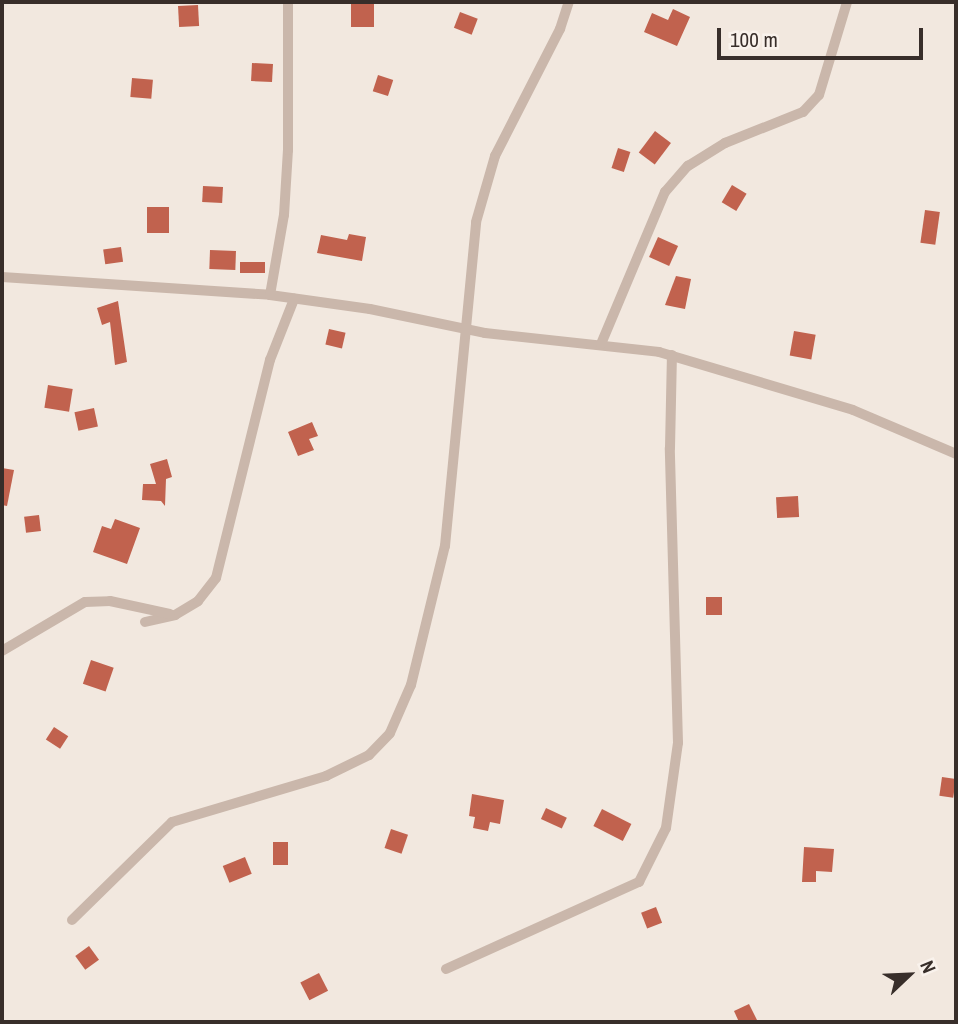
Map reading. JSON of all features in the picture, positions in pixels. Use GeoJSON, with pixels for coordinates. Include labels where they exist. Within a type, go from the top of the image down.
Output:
{"type":"FeatureCollection","features":[{"type":"Feature","properties":{"kind":"street"},"geometry":{"type":"LineString","coordinates":[[270,295],[284,215],[288,2]]}},
{"type":"Feature","properties":{"kind":"street"},"geometry":{"type":"LineString","coordinates":[[72,920],[172,822],[326,776],[369,755],[390,733],[411,685],[445,546],[476,222],[495,156],[560,29],[569,2]]}},
{"type":"Feature","properties":{"kind":"street"},"geometry":{"type":"LineString","coordinates":[[601,344],[665,192],[688,166],[725,143],[803,112],[819,94],[847,2]]}},
{"type":"Feature","properties":{"kind":"street"},"geometry":{"type":"LineString","coordinates":[[2,277],[270,295],[553,343],[601,344],[672,355],[853,410],[956,454]]}},
{"type":"Feature","properties":{"kind":"street"},"geometry":{"type":"LineString","coordinates":[[145,622],[175,615],[198,601],[216,578],[270,360],[294,299]]}},
{"type":"Feature","properties":{"kind":"street"},"geometry":{"type":"LineString","coordinates":[[446,969],[639,882],[666,828],[678,743],[670,448],[672,355]]}},
{"type":"Feature","properties":{"kind":"street"},"geometry":{"type":"LineString","coordinates":[[2,651],[85,602],[110,601],[175,615]]}},
{"type":"Feature","properties":{"kind":"building"},"geometry":{"type":"Polygon","coordinates":[[[351,2],[374,2],[374,27],[351,27],[351,2]]]}},
{"type":"Feature","properties":{"kind":"building"},"geometry":{"type":"Polygon","coordinates":[[[198,5],[199,26],[179,27],[178,6],[198,5]]]}},
{"type":"Feature","properties":{"kind":"building"},"geometry":{"type":"Polygon","coordinates":[[[673,9],[690,17],[677,46],[644,32],[652,13],[668,20],[673,9]]]}},
{"type":"Feature","properties":{"kind":"building"},"geometry":{"type":"Polygon","coordinates":[[[460,12],[478,19],[472,35],[454,28],[460,12]]]}},
{"type":"Feature","properties":{"kind":"building"},"geometry":{"type":"Polygon","coordinates":[[[252,63],[273,64],[272,82],[251,81],[252,63]]]}},
{"type":"Feature","properties":{"kind":"building"},"geometry":{"type":"Polygon","coordinates":[[[378,75],[393,80],[388,96],[373,91],[378,75]]]}},
{"type":"Feature","properties":{"kind":"building"},"geometry":{"type":"Polygon","coordinates":[[[132,78],[153,80],[151,99],[130,97],[132,78]]]}},
{"type":"Feature","properties":{"kind":"building"},"geometry":{"type":"Polygon","coordinates":[[[655,131],[671,143],[655,165],[639,153],[655,131]]]}},
{"type":"Feature","properties":{"kind":"building"},"geometry":{"type":"Polygon","coordinates":[[[618,148],[630,152],[624,172],[612,168],[618,148]]]}},
{"type":"Feature","properties":{"kind":"building"},"geometry":{"type":"Polygon","coordinates":[[[732,185],[747,194],[736,211],[722,202],[732,185]]]}},
{"type":"Feature","properties":{"kind":"building"},"geometry":{"type":"Polygon","coordinates":[[[203,186],[223,187],[222,203],[202,202],[203,186]]]}},
{"type":"Feature","properties":{"kind":"building"},"geometry":{"type":"Polygon","coordinates":[[[147,207],[169,207],[169,233],[147,233],[147,207]]]}},
{"type":"Feature","properties":{"kind":"building"},"geometry":{"type":"Polygon","coordinates":[[[925,210],[940,212],[935,245],[920,243],[925,210]]]}},
{"type":"Feature","properties":{"kind":"building"},"geometry":{"type":"Polygon","coordinates":[[[349,234],[366,237],[362,261],[317,253],[321,235],[347,240],[349,234]]]}},
{"type":"Feature","properties":{"kind":"building"},"geometry":{"type":"Polygon","coordinates":[[[658,237],[678,246],[669,266],[649,257],[658,237]]]}},
{"type":"Feature","properties":{"kind":"building"},"geometry":{"type":"Polygon","coordinates":[[[121,247],[123,262],[105,264],[103,250],[121,247]]]}},
{"type":"Feature","properties":{"kind":"building"},"geometry":{"type":"Polygon","coordinates":[[[210,250],[236,251],[235,270],[209,269],[210,250]]]}},
{"type":"Feature","properties":{"kind":"building"},"geometry":{"type":"Polygon","coordinates":[[[240,262],[265,262],[265,273],[240,273],[240,262]]]}},
{"type":"Feature","properties":{"kind":"building"},"geometry":{"type":"Polygon","coordinates":[[[676,276],[691,279],[685,309],[665,305],[676,276]]]}},
{"type":"Feature","properties":{"kind":"building"},"geometry":{"type":"Polygon","coordinates":[[[118,301],[127,362],[115,365],[110,322],[102,325],[97,308],[118,301]]]}},
{"type":"Feature","properties":{"kind":"building"},"geometry":{"type":"Polygon","coordinates":[[[329,329],[346,333],[342,348],[325,345],[329,329]]]}},
{"type":"Feature","properties":{"kind":"building"},"geometry":{"type":"Polygon","coordinates":[[[794,331],[816,335],[811,359],[790,356],[794,331]]]}},
{"type":"Feature","properties":{"kind":"building"},"geometry":{"type":"Polygon","coordinates":[[[48,385],[73,389],[69,412],[44,408],[48,385]]]}},
{"type":"Feature","properties":{"kind":"building"},"geometry":{"type":"Polygon","coordinates":[[[94,408],[98,427],[78,431],[74,412],[94,408]]]}},
{"type":"Feature","properties":{"kind":"building"},"geometry":{"type":"Polygon","coordinates":[[[312,422],[318,436],[309,439],[314,450],[298,456],[288,432],[312,422]]]}},
{"type":"Feature","properties":{"kind":"building"},"geometry":{"type":"Polygon","coordinates":[[[167,459],[172,477],[166,479],[165,506],[161,501],[142,500],[143,484],[156,484],[150,464],[167,459]]]}},
{"type":"Feature","properties":{"kind":"building"},"geometry":{"type":"Polygon","coordinates":[[[2,468],[14,470],[7,506],[2,505],[2,468]]]}},
{"type":"Feature","properties":{"kind":"building"},"geometry":{"type":"Polygon","coordinates":[[[798,496],[799,517],[777,518],[776,497],[798,496]]]}},
{"type":"Feature","properties":{"kind":"building"},"geometry":{"type":"Polygon","coordinates":[[[39,515],[41,531],[26,533],[24,517],[39,515]]]}},
{"type":"Feature","properties":{"kind":"building"},"geometry":{"type":"Polygon","coordinates":[[[115,519],[140,528],[127,564],[93,552],[102,526],[111,529],[115,519]]]}},
{"type":"Feature","properties":{"kind":"building"},"geometry":{"type":"Polygon","coordinates":[[[706,597],[722,597],[722,615],[706,615],[706,597]]]}},
{"type":"Feature","properties":{"kind":"building"},"geometry":{"type":"Polygon","coordinates":[[[91,660],[114,668],[106,691],[83,684],[91,660]]]}},
{"type":"Feature","properties":{"kind":"building"},"geometry":{"type":"Polygon","coordinates":[[[54,727],[68,736],[60,749],[46,740],[54,727]]]}},
{"type":"Feature","properties":{"kind":"building"},"geometry":{"type":"Polygon","coordinates":[[[942,777],[956,779],[953,798],[939,796],[942,777]]]}},
{"type":"Feature","properties":{"kind":"building"},"geometry":{"type":"Polygon","coordinates":[[[472,794],[504,800],[500,824],[490,822],[488,831],[473,828],[475,817],[469,816],[472,794]]]}},
{"type":"Feature","properties":{"kind":"building"},"geometry":{"type":"Polygon","coordinates":[[[546,808],[567,818],[562,829],[541,819],[546,808]]]}},
{"type":"Feature","properties":{"kind":"building"},"geometry":{"type":"Polygon","coordinates":[[[602,809],[631,824],[623,841],[593,826],[602,809]]]}},
{"type":"Feature","properties":{"kind":"building"},"geometry":{"type":"Polygon","coordinates":[[[391,829],[408,835],[402,854],[384,848],[391,829]]]}},
{"type":"Feature","properties":{"kind":"building"},"geometry":{"type":"Polygon","coordinates":[[[273,842],[288,842],[288,865],[273,865],[273,842]]]}},
{"type":"Feature","properties":{"kind":"building"},"geometry":{"type":"Polygon","coordinates":[[[804,847],[834,849],[832,872],[816,871],[816,882],[802,882],[804,847]]]}},
{"type":"Feature","properties":{"kind":"building"},"geometry":{"type":"Polygon","coordinates":[[[245,857],[252,874],[229,883],[223,866],[245,857]]]}},
{"type":"Feature","properties":{"kind":"building"},"geometry":{"type":"Polygon","coordinates":[[[656,907],[662,923],[647,929],[641,913],[656,907]]]}},
{"type":"Feature","properties":{"kind":"building"},"geometry":{"type":"Polygon","coordinates":[[[89,946],[99,960],[85,970],[75,956],[89,946]]]}},
{"type":"Feature","properties":{"kind":"building"},"geometry":{"type":"Polygon","coordinates":[[[319,973],[328,991],[309,1000],[300,983],[319,973]]]}},
{"type":"Feature","properties":{"kind":"building"},"geometry":{"type":"Polygon","coordinates":[[[749,1004],[758,1022],[739,1022],[734,1011],[749,1004]]]}}]}
